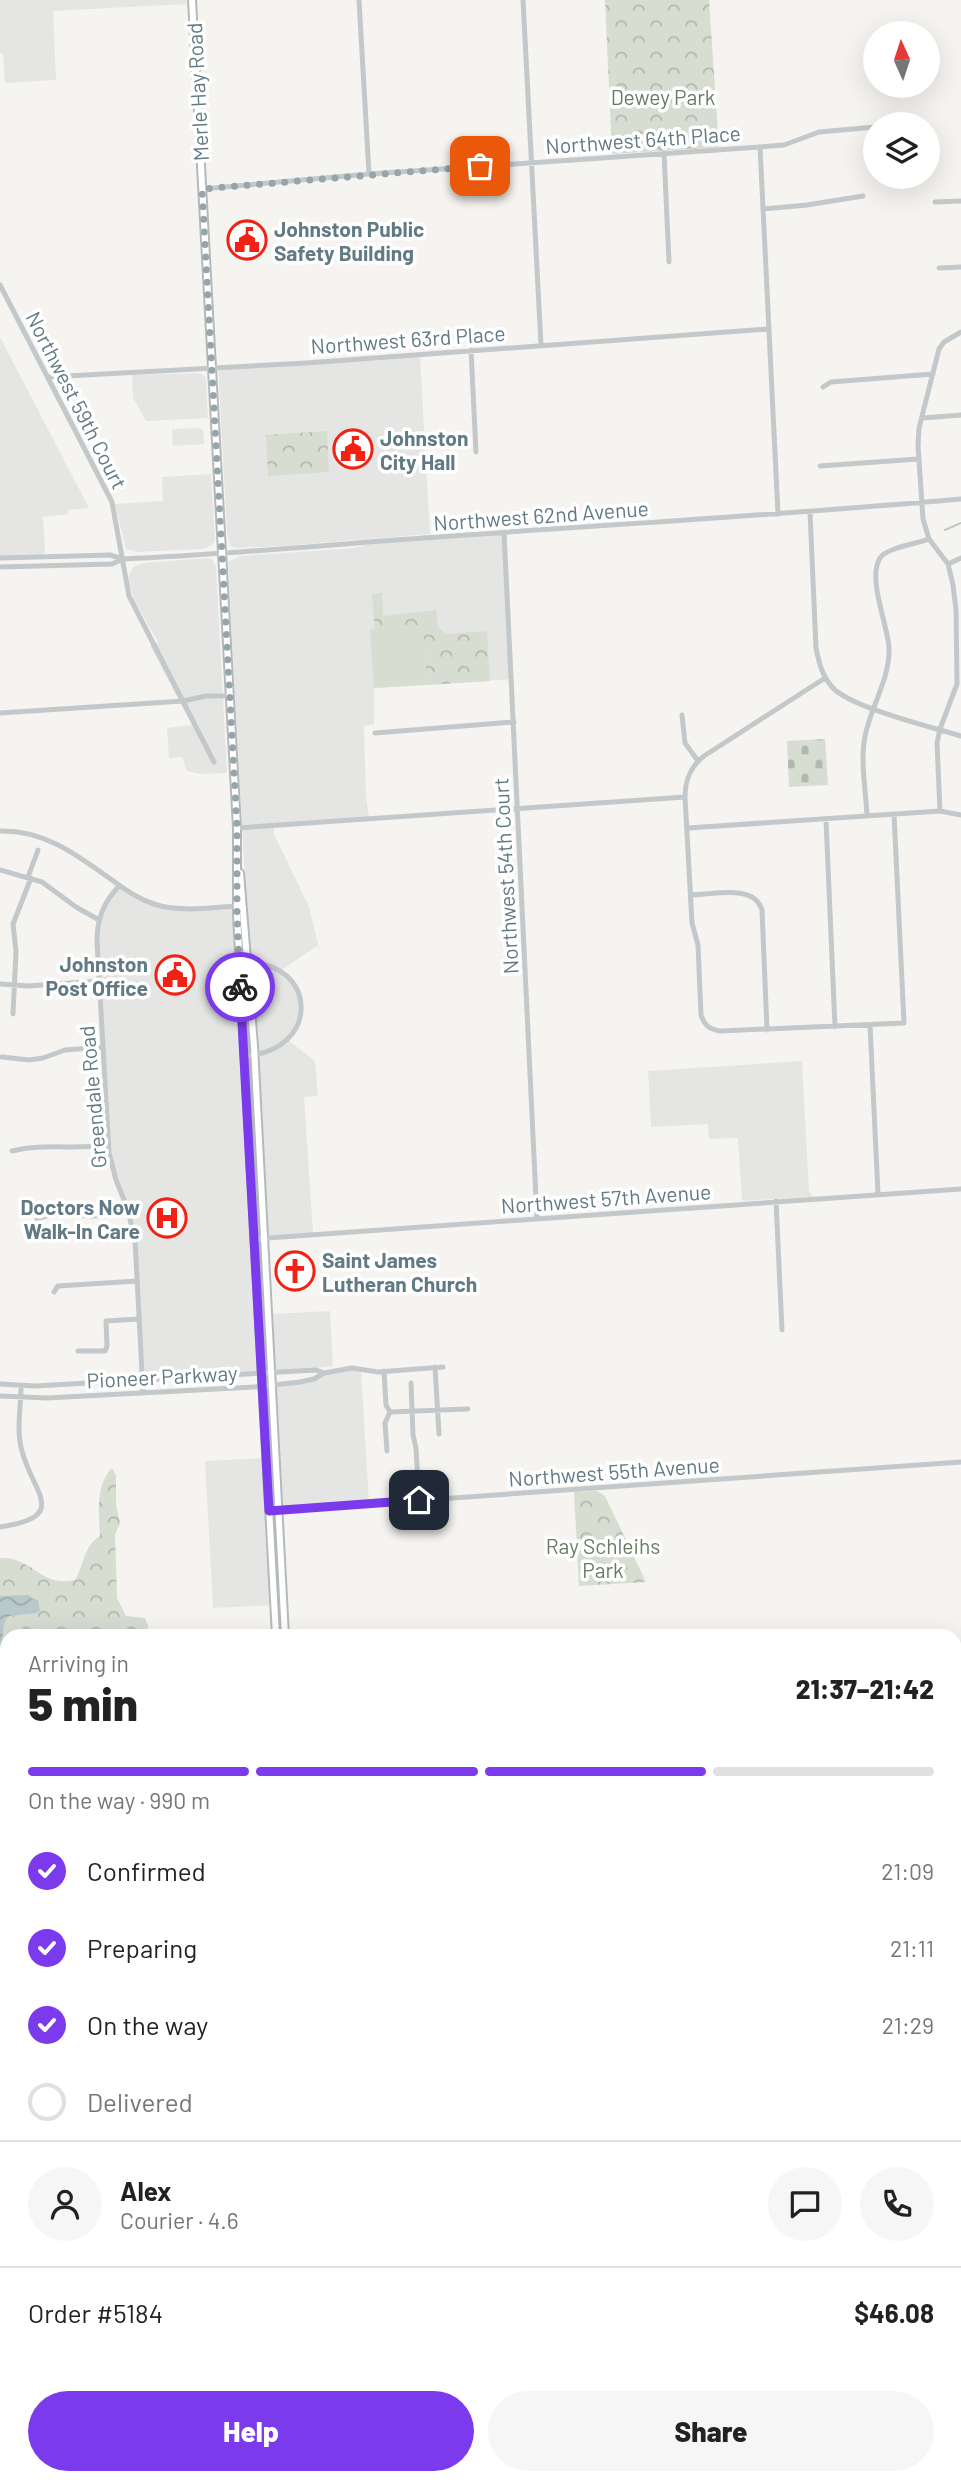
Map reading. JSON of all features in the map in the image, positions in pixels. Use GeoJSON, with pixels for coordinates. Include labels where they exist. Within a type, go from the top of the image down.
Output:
{"type":"FeatureCollection","features":[{"type":"Feature","properties":{"kind":"main road","name":"Merle Hay Road"},"geometry":{"type":"LineString","coordinates":[[192,0],[237,828],[239,962],[261,1386],[284,1629]]}},
{"type":"Feature","properties":{"kind":"main road","name":"Merle Hay Road"},"geometry":{"type":"LineString","coordinates":[[240,906],[248,962],[271,1375],[275,1629]]}},
{"type":"Feature","properties":{"kind":"street"},"geometry":{"type":"LineString","coordinates":[[359,0],[369,174]]}},
{"type":"Feature","properties":{"kind":"street"},"geometry":{"type":"LineString","coordinates":[[523,0],[541,345]]}},
{"type":"Feature","properties":{"kind":"street","name":"Northwest 64th Place"},"geometry":{"type":"LineString","coordinates":[[202,189],[369,174],[784,145],[819,132],[863,129]]}},
{"type":"Feature","properties":{"kind":"street"},"geometry":{"type":"LineString","coordinates":[[760,147],[778,514]]}},
{"type":"Feature","properties":{"kind":"street"},"geometry":{"type":"LineString","coordinates":[[664,153],[669,262]]}},
{"type":"Feature","properties":{"kind":"street"},"geometry":{"type":"LineString","coordinates":[[764,209],[863,196]]}},
{"type":"Feature","properties":{"kind":"street"},"geometry":{"type":"LineString","coordinates":[[935,202],[961,201]]}},
{"type":"Feature","properties":{"kind":"street"},"geometry":{"type":"LineString","coordinates":[[939,268],[961,267]]}},
{"type":"Feature","properties":{"kind":"street","name":"Northwest 59th Court"},"geometry":{"type":"LineString","coordinates":[[0,285],[112,502],[129,596],[214,762]]}},
{"type":"Feature","properties":{"kind":"street","name":"Northwest 63rd Place"},"geometry":{"type":"LineString","coordinates":[[48,377],[306,363],[769,329]]}},
{"type":"Feature","properties":{"kind":"street"},"geometry":{"type":"LineString","coordinates":[[940,811],[937,755],[940,729],[955,691],[958,674],[956,610],[948,565],[929,539],[920,503],[918,437],[940,349],[944,342],[961,332]]}},
{"type":"Feature","properties":{"kind":"street"},"geometry":{"type":"LineString","coordinates":[[471,350],[477,452]]}},
{"type":"Feature","properties":{"kind":"street"},"geometry":{"type":"LineString","coordinates":[[823,387],[831,382],[933,374]]}},
{"type":"Feature","properties":{"kind":"street"},"geometry":{"type":"LineString","coordinates":[[923,418],[961,415]]}},
{"type":"Feature","properties":{"kind":"street"},"geometry":{"type":"LineString","coordinates":[[820,466],[918,458]]}},
{"type":"Feature","properties":{"kind":"street","name":"Northwest 62nd Avenue"},"geometry":{"type":"LineString","coordinates":[[0,558],[110,555],[123,559],[221,554],[961,499]]}},
{"type":"Feature","properties":{"kind":"street"},"geometry":{"type":"LineString","coordinates":[[810,512],[816,648],[825,678],[846,698],[961,736]]}},
{"type":"Feature","properties":{"kind":"street","name":"Northwest 54th Court"},"geometry":{"type":"LineString","coordinates":[[504,533],[537,1219]]}},
{"type":"Feature","properties":{"kind":"street"},"geometry":{"type":"LineString","coordinates":[[867,816],[864,742],[887,668],[889,650],[879,606],[878,562],[889,550],[929,539]]}},
{"type":"Feature","properties":{"kind":"street"},"geometry":{"type":"LineString","coordinates":[[948,565],[961,558]]}},
{"type":"Feature","properties":{"kind":"street","name":"Northwest 62nd Avenue"},"geometry":{"type":"LineString","coordinates":[[0,567],[112,564],[123,559]]}},
{"type":"Feature","properties":{"kind":"street"},"geometry":{"type":"LineString","coordinates":[[825,678],[698,761],[686,781],[692,923],[698,945],[701,1015],[710,1029],[767,1030],[904,1023],[894,814]]}},
{"type":"Feature","properties":{"kind":"street"},"geometry":{"type":"LineString","coordinates":[[0,713],[229,696]]}},
{"type":"Feature","properties":{"kind":"street"},"geometry":{"type":"LineString","coordinates":[[682,715],[685,743],[698,761]]}},
{"type":"Feature","properties":{"kind":"street"},"geometry":{"type":"LineString","coordinates":[[375,733],[514,723]]}},
{"type":"Feature","properties":{"kind":"street"},"geometry":{"type":"LineString","coordinates":[[237,828],[685,797]]}},
{"type":"Feature","properties":{"kind":"street"},"geometry":{"type":"LineString","coordinates":[[688,828],[940,811],[961,815]]}},
{"type":"Feature","properties":{"kind":"street"},"geometry":{"type":"LineString","coordinates":[[826,820],[835,1027]]}},
{"type":"Feature","properties":{"kind":"street"},"geometry":{"type":"LineString","coordinates":[[0,831],[30,833],[53,841],[146,902],[185,909],[240,906]]}},
{"type":"Feature","properties":{"kind":"street"},"geometry":{"type":"LineString","coordinates":[[13,1013],[14,918],[37,850]]}},
{"type":"Feature","properties":{"kind":"street"},"geometry":{"type":"LineString","coordinates":[[0,870],[29,877],[50,887],[99,920]]}},
{"type":"Feature","properties":{"kind":"street","name":"Greendale Road"},"geometry":{"type":"LineString","coordinates":[[119,886],[110,896],[99,920],[97,941],[108,1145],[111,1167],[127,1207],[135,1240],[143,1392]]}},
{"type":"Feature","properties":{"kind":"street"},"geometry":{"type":"LineString","coordinates":[[691,895],[746,893],[759,902],[762,910],[767,1030]]}},
{"type":"Feature","properties":{"kind":"street"},"geometry":{"type":"LineString","coordinates":[[239,962],[269,965],[286,975],[297,990],[301,1008],[299,1022],[288,1040],[271,1052],[244,1056]]}},
{"type":"Feature","properties":{"kind":"street"},"geometry":{"type":"LineString","coordinates":[[0,984],[99,981]]}},
{"type":"Feature","properties":{"kind":"street"},"geometry":{"type":"LineString","coordinates":[[870,1025],[878,1194]]}},
{"type":"Feature","properties":{"kind":"street"},"geometry":{"type":"LineString","coordinates":[[2,1057],[29,1060],[78,1048],[103,1047]]}},
{"type":"Feature","properties":{"kind":"street"},"geometry":{"type":"LineString","coordinates":[[12,1151],[43,1146],[82,1148],[108,1145]]}},
{"type":"Feature","properties":{"kind":"street","name":"Northwest 57th Avenue"},"geometry":{"type":"LineString","coordinates":[[253,1239],[961,1189]]}},
{"type":"Feature","properties":{"kind":"street"},"geometry":{"type":"LineString","coordinates":[[776,1201],[782,1330]]}},
{"type":"Feature","properties":{"kind":"street"},"geometry":{"type":"LineString","coordinates":[[37,1219],[56,1213],[104,1215],[127,1207]]}},
{"type":"Feature","properties":{"kind":"street"},"geometry":{"type":"LineString","coordinates":[[54,1292],[58,1286],[137,1282]]}},
{"type":"Feature","properties":{"kind":"street"},"geometry":{"type":"LineString","coordinates":[[78,1351],[105,1350],[106,1321],[139,1319]]}},
{"type":"Feature","properties":{"kind":"street"},"geometry":{"type":"LineString","coordinates":[[435,1367],[439,1434]]}},
{"type":"Feature","properties":{"kind":"street","name":"Pioneer Parkway"},"geometry":{"type":"LineString","coordinates":[[0,1396],[21,1398],[261,1386],[300,1382],[324,1373],[352,1368],[384,1371],[443,1367]]}},
{"type":"Feature","properties":{"kind":"street","name":"Pioneer Parkway"},"geometry":{"type":"LineString","coordinates":[[0,1384],[21,1386],[142,1381],[271,1375],[316,1370],[324,1373]]}},
{"type":"Feature","properties":{"kind":"street"},"geometry":{"type":"LineString","coordinates":[[384,1371],[386,1405],[390,1412]]}},
{"type":"Feature","properties":{"kind":"street"},"geometry":{"type":"LineString","coordinates":[[411,1384],[419,1500]]}},
{"type":"Feature","properties":{"kind":"street"},"geometry":{"type":"LineString","coordinates":[[0,1527],[31,1519],[38,1514],[42,1504],[40,1492],[21,1451],[21,1386]]}},
{"type":"Feature","properties":{"kind":"street"},"geometry":{"type":"LineString","coordinates":[[390,1412],[468,1409]]}},
{"type":"Feature","properties":{"kind":"street"},"geometry":{"type":"LineString","coordinates":[[387,1451],[385,1423],[390,1412]]}},
{"type":"Feature","properties":{"kind":"street","name":"Northwest 55th Avenue"},"geometry":{"type":"LineString","coordinates":[[273,1510],[961,1462]]}},
{"type":"Feature","properties":{"kind":"shaded area"},"geometry":{"type":"Polygon","coordinates":[[[0,0],[186,0],[186,4],[53,11],[56,80],[5,83],[3,54],[0,53],[0,0]]]}},
{"type":"Feature","properties":{"kind":"shaded area"},"geometry":{"type":"Polygon","coordinates":[[[0,337],[89,508],[43,517],[45,552],[40,558],[0,558],[0,337]]]}},
{"type":"Feature","properties":{"kind":"shaded area"},"geometry":{"type":"Polygon","coordinates":[[[420,355],[430,534],[281,546],[230,546],[227,533],[218,367],[420,355]]]}},
{"type":"Feature","properties":{"kind":"shaded area"},"geometry":{"type":"Polygon","coordinates":[[[201,373],[206,378],[208,418],[146,421],[133,398],[132,375],[201,373]]]}},
{"type":"Feature","properties":{"kind":"shaded area"},"geometry":{"type":"Polygon","coordinates":[[[172,429],[203,430],[204,444],[173,446],[172,429]]]}},
{"type":"Feature","properties":{"kind":"shaded area"},"geometry":{"type":"Polygon","coordinates":[[[211,474],[215,540],[212,545],[203,549],[137,552],[126,549],[115,504],[163,501],[162,477],[211,474]]]}},
{"type":"Feature","properties":{"kind":"shaded area"},"geometry":{"type":"Polygon","coordinates":[[[504,532],[512,679],[374,688],[374,724],[364,726],[369,818],[274,825],[274,834],[309,907],[320,952],[317,946],[280,971],[297,990],[300,1017],[288,1040],[315,1061],[318,1096],[304,1097],[313,1232],[317,1235],[264,1238],[228,562],[240,556],[354,548],[377,542],[504,532]]]}},
{"type":"Feature","properties":{"kind":"shaded area"},"geometry":{"type":"Polygon","coordinates":[[[212,559],[216,566],[227,773],[200,774],[187,771],[182,757],[169,758],[167,728],[192,725],[150,646],[158,642],[134,600],[128,578],[133,567],[143,563],[212,559]]]}},
{"type":"Feature","properties":{"kind":"shaded area"},"geometry":{"type":"Polygon","coordinates":[[[119,886],[165,907],[237,906],[261,1375],[142,1381],[135,1240],[112,1167],[97,941],[99,920],[119,886]]]}},
{"type":"Feature","properties":{"kind":"shaded area"},"geometry":{"type":"Polygon","coordinates":[[[802,1061],[809,1191],[813,1197],[742,1201],[738,1138],[709,1139],[708,1124],[651,1127],[648,1071],[802,1061]]]}},
{"type":"Feature","properties":{"kind":"shaded area"},"geometry":{"type":"Polygon","coordinates":[[[330,1311],[333,1366],[279,1372],[274,1365],[271,1314],[330,1311]]]}},
{"type":"Feature","properties":{"kind":"shaded area"},"geometry":{"type":"Polygon","coordinates":[[[361,1370],[369,1503],[277,1509],[271,1385],[300,1382],[324,1373],[361,1370]]]}},
{"type":"Feature","properties":{"kind":"shaded area"},"geometry":{"type":"Polygon","coordinates":[[[265,1458],[275,1605],[213,1608],[205,1461],[265,1458]]]}},
{"type":"Feature","properties":{"kind":"green space","name":"Dewey Park"},"geometry":{"type":"Polygon","coordinates":[[[605,0],[709,0],[719,147],[612,154],[605,0]]]}},
{"type":"Feature","properties":{"kind":"green space"},"geometry":{"type":"Polygon","coordinates":[[[327,431],[329,472],[268,476],[266,435],[327,431]]]}},
{"type":"Feature","properties":{"kind":"green space"},"geometry":{"type":"Polygon","coordinates":[[[382,593],[383,616],[436,610],[438,627],[446,634],[487,631],[490,681],[427,685],[423,626],[375,629],[372,594],[382,593]]]}},
{"type":"Feature","properties":{"kind":"green space"},"geometry":{"type":"Polygon","coordinates":[[[423,626],[427,685],[374,688],[370,629],[423,626]]]}},
{"type":"Feature","properties":{"kind":"green space"},"geometry":{"type":"Polygon","coordinates":[[[825,739],[828,785],[789,787],[787,741],[825,739]]]}},
{"type":"Feature","properties":{"kind":"green space"},"geometry":{"type":"Polygon","coordinates":[[[112,1468],[116,1476],[116,1504],[120,1523],[115,1535],[117,1598],[126,1616],[145,1618],[148,1629],[0,1629],[0,1558],[21,1562],[53,1580],[75,1580],[87,1550],[100,1536],[100,1491],[112,1468]]]}},
{"type":"Feature","properties":{"kind":"green space","name":"Ray Schleihs Park"},"geometry":{"type":"Polygon","coordinates":[[[597,1491],[605,1496],[646,1582],[579,1586],[574,1492],[597,1491]]]}},
{"type":"Feature","properties":{"kind":"water"},"geometry":{"type":"Polygon","coordinates":[[[21,1595],[38,1600],[40,1610],[37,1613],[9,1616],[3,1629],[0,1629],[0,1596],[21,1595]]]}},
{"type":"Feature","properties":{"kind":"waterway"},"geometry":{"type":"LineString","coordinates":[[945,530],[961,523]]}},
{"type":"Feature","properties":{"kind":"way so far"},"geometry":{"type":"LineString","coordinates":[[240,987],[237,828],[202,189],[480,166]]}},
{"type":"Feature","properties":{"kind":"place","name":"Johnston Public Safety Building"},"geometry":{"type":"Point","coordinates":[247,240]}},
{"type":"Feature","properties":{"kind":"place","name":"Johnston City Hall"},"geometry":{"type":"Point","coordinates":[353,449]}},
{"type":"Feature","properties":{"kind":"place","name":"Johnston Post Office"},"geometry":{"type":"Point","coordinates":[175,975]}},
{"type":"Feature","properties":{"kind":"place","name":"Doctors Now Walk-In Care"},"geometry":{"type":"Point","coordinates":[167,1218]}},
{"type":"Feature","properties":{"kind":"place","name":"Saint James Lutheran Church"},"geometry":{"type":"Point","coordinates":[295,1271]}},
{"type":"Feature","properties":{"kind":"route"},"geometry":{"type":"LineString","coordinates":[[240,987],[269,1511],[419,1500]]}}]}
